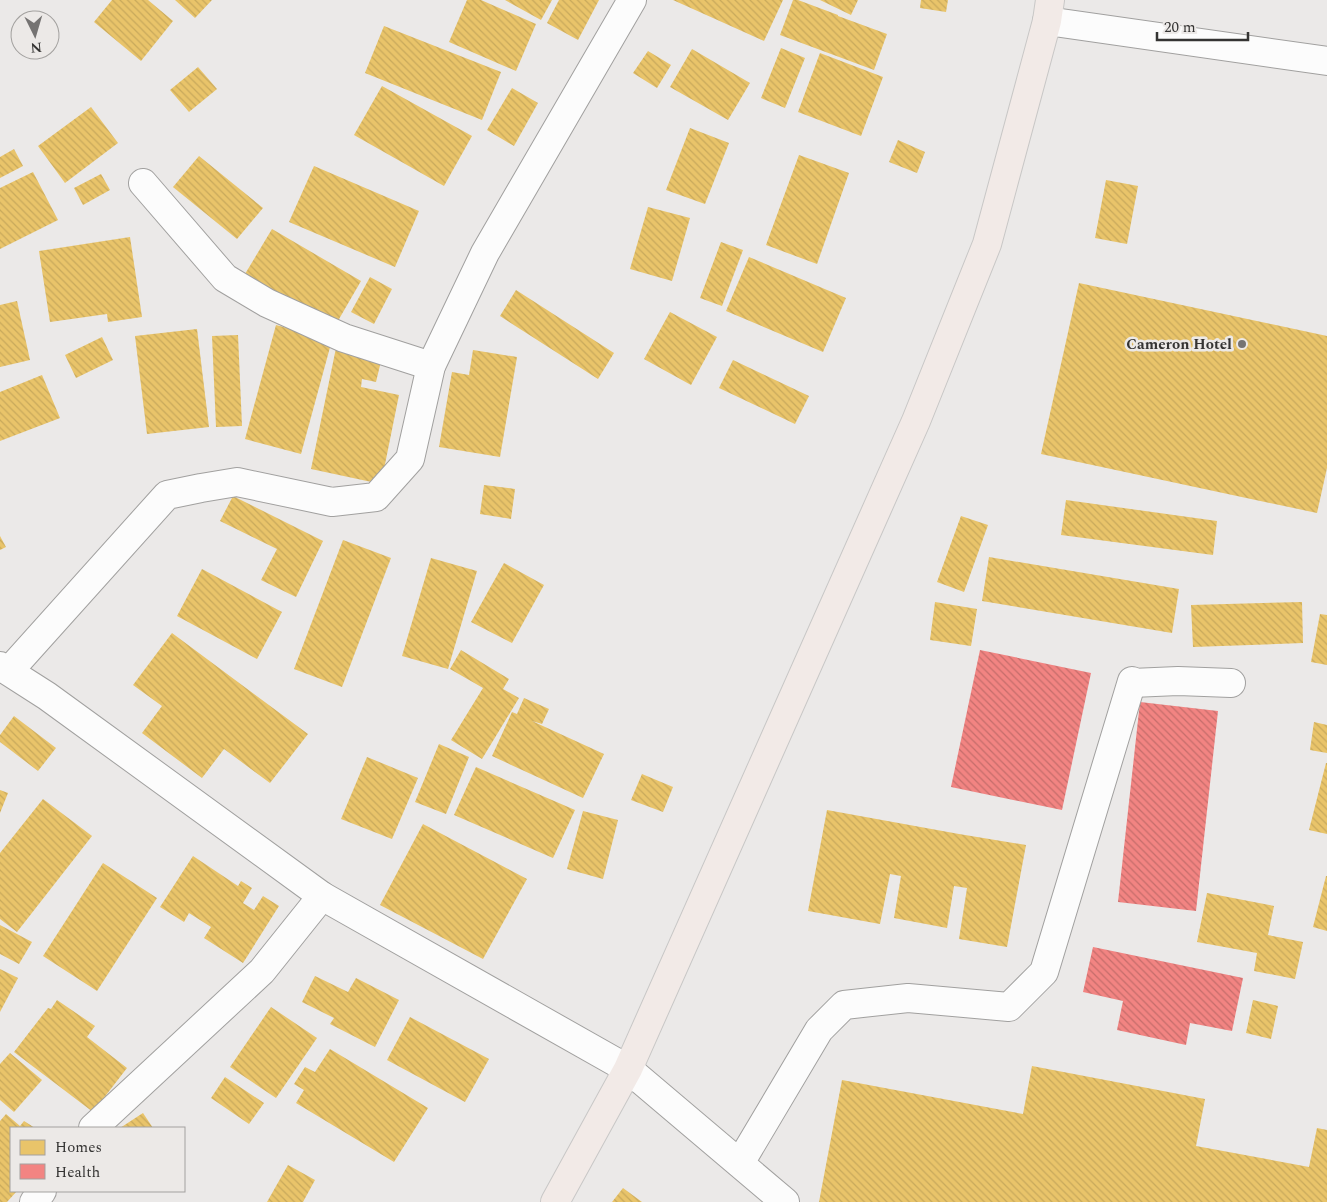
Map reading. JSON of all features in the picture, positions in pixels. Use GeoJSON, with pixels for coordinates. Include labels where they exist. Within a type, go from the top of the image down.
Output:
{"type":"FeatureCollection","features":[{"type":"Feature","properties":{"kind":"main road"},"geometry":{"type":"LineString","coordinates":[[555,1202],[628,1069],[916,420],[987,244],[1048,10]]}},
{"type":"Feature","properties":{"kind":"street"},"geometry":{"type":"LineString","coordinates":[[632,0],[486,253],[431,366],[410,459],[376,497],[332,502],[237,482],[166,495],[5,668],[47,696],[322,896],[628,1069],[785,1202]]}},
{"type":"Feature","properties":{"kind":"street"},"geometry":{"type":"LineString","coordinates":[[1048,10],[1327,62]]}},
{"type":"Feature","properties":{"kind":"street"},"geometry":{"type":"LineString","coordinates":[[143,183],[225,278],[267,303],[344,338],[431,366]]}},
{"type":"Feature","properties":{"kind":"street"},"geometry":{"type":"LineString","coordinates":[[740,1163],[819,1030],[844,1005],[908,998],[1009,1008],[1044,972],[1132,682],[1231,683]]}},
{"type":"Feature","properties":{"kind":"street"},"geometry":{"type":"LineString","coordinates":[[94,1127],[262,971],[322,896]]}},
{"type":"Feature","properties":{"kind":"building: Homes"},"geometry":{"type":"Polygon","coordinates":[[[112,0],[148,0],[173,21],[141,61],[94,22],[112,0]]]}},
{"type":"Feature","properties":{"kind":"building: Homes"},"geometry":{"type":"Polygon","coordinates":[[[175,0],[212,0],[195,18],[175,0]]]}},
{"type":"Feature","properties":{"kind":"building: Homes"},"geometry":{"type":"Polygon","coordinates":[[[467,0],[481,0],[536,24],[516,71],[449,42],[467,0]]]}},
{"type":"Feature","properties":{"kind":"building: Homes"},"geometry":{"type":"Polygon","coordinates":[[[505,0],[552,0],[541,20],[505,0]]]}},
{"type":"Feature","properties":{"kind":"building: Homes"},"geometry":{"type":"Polygon","coordinates":[[[559,0],[599,0],[578,40],[547,23],[559,0]]]}},
{"type":"Feature","properties":{"kind":"building: Homes"},"geometry":{"type":"Polygon","coordinates":[[[673,0],[783,0],[764,41],[673,0]]]}},
{"type":"Feature","properties":{"kind":"building: Homes"},"geometry":{"type":"Polygon","coordinates":[[[793,0],[798,0],[887,34],[874,70],[780,35],[793,0]]]}},
{"type":"Feature","properties":{"kind":"building: Homes"},"geometry":{"type":"Polygon","coordinates":[[[820,0],[858,0],[851,15],[820,0]]]}},
{"type":"Feature","properties":{"kind":"building: Homes"},"geometry":{"type":"Polygon","coordinates":[[[921,0],[948,0],[946,12],[920,8],[921,0]]]}},
{"type":"Feature","properties":{"kind":"building: Homes"},"geometry":{"type":"Polygon","coordinates":[[[384,26],[501,72],[482,120],[365,73],[384,26]]]}},
{"type":"Feature","properties":{"kind":"building: Homes"},"geometry":{"type":"Polygon","coordinates":[[[781,48],[805,58],[785,108],[761,98],[781,48]]]}},
{"type":"Feature","properties":{"kind":"building: Homes"},"geometry":{"type":"Polygon","coordinates":[[[692,49],[750,83],[728,120],[670,87],[692,49]]]}},
{"type":"Feature","properties":{"kind":"building: Homes"},"geometry":{"type":"Polygon","coordinates":[[[648,51],[671,65],[657,88],[633,73],[648,51]]]}},
{"type":"Feature","properties":{"kind":"building: Homes"},"geometry":{"type":"Polygon","coordinates":[[[820,53],[883,77],[861,136],[798,112],[820,53]]]}},
{"type":"Feature","properties":{"kind":"building: Homes"},"geometry":{"type":"Polygon","coordinates":[[[198,67],[217,89],[189,112],[170,90],[198,67]]]}},
{"type":"Feature","properties":{"kind":"building: Homes"},"geometry":{"type":"Polygon","coordinates":[[[382,86],[472,136],[444,186],[354,135],[382,86]]]}},
{"type":"Feature","properties":{"kind":"building: Homes"},"geometry":{"type":"Polygon","coordinates":[[[512,88],[538,103],[514,146],[487,130],[512,88]]]}},
{"type":"Feature","properties":{"kind":"building: Homes"},"geometry":{"type":"Polygon","coordinates":[[[91,107],[118,143],[65,183],[38,146],[91,107]]]}},
{"type":"Feature","properties":{"kind":"building: Homes"},"geometry":{"type":"Polygon","coordinates":[[[690,128],[729,143],[705,204],[666,190],[690,128]]]}},
{"type":"Feature","properties":{"kind":"building: Homes"},"geometry":{"type":"Polygon","coordinates":[[[898,140],[925,152],[917,173],[889,162],[898,140]]]}},
{"type":"Feature","properties":{"kind":"building: Homes"},"geometry":{"type":"Polygon","coordinates":[[[14,149],[23,166],[0,178],[0,157],[14,149]]]}},
{"type":"Feature","properties":{"kind":"building: Homes"},"geometry":{"type":"Polygon","coordinates":[[[799,155],[849,173],[817,264],[766,245],[799,155]]]}},
{"type":"Feature","properties":{"kind":"building: Homes"},"geometry":{"type":"Polygon","coordinates":[[[199,156],[263,208],[237,239],[173,187],[199,156]]]}},
{"type":"Feature","properties":{"kind":"building: Homes"},"geometry":{"type":"Polygon","coordinates":[[[314,166],[419,211],[395,267],[289,222],[314,166]]]}},
{"type":"Feature","properties":{"kind":"building: Homes"},"geometry":{"type":"Polygon","coordinates":[[[33,172],[58,220],[0,249],[0,188],[33,172]]]}},
{"type":"Feature","properties":{"kind":"building: Homes"},"geometry":{"type":"Polygon","coordinates":[[[101,174],[110,190],[83,205],[74,188],[101,174]]]}},
{"type":"Feature","properties":{"kind":"building: Homes"},"geometry":{"type":"Polygon","coordinates":[[[1106,180],[1138,186],[1127,244],[1095,238],[1106,180]]]}},
{"type":"Feature","properties":{"kind":"building: Homes"},"geometry":{"type":"Polygon","coordinates":[[[648,207],[690,218],[672,281],[630,269],[648,207]]]}},
{"type":"Feature","properties":{"kind":"building: Homes"},"geometry":{"type":"Polygon","coordinates":[[[272,229],[361,281],[335,326],[245,274],[272,229]]]}},
{"type":"Feature","properties":{"kind":"building: Homes"},"geometry":{"type":"Polygon","coordinates":[[[130,237],[142,317],[108,322],[107,314],[50,322],[39,251],[130,237]]]}},
{"type":"Feature","properties":{"kind":"building: Homes"},"geometry":{"type":"Polygon","coordinates":[[[721,242],[743,250],[722,306],[700,298],[721,242]]]}},
{"type":"Feature","properties":{"kind":"building: Homes"},"geometry":{"type":"Polygon","coordinates":[[[749,257],[846,298],[823,352],[726,311],[749,257]]]}},
{"type":"Feature","properties":{"kind":"building: Homes"},"geometry":{"type":"Polygon","coordinates":[[[370,277],[392,289],[374,324],[351,312],[370,277]]]}},
{"type":"Feature","properties":{"kind":"building: Homes"},"geometry":{"type":"Polygon","coordinates":[[[1079,283],[1327,336],[1327,468],[1317,513],[1041,454],[1079,283]]]}},
{"type":"Feature","properties":{"kind":"building: Homes"},"geometry":{"type":"Polygon","coordinates":[[[516,290],[614,353],[598,379],[500,316],[516,290]]]}},
{"type":"Feature","properties":{"kind":"building: Homes"},"geometry":{"type":"Polygon","coordinates":[[[17,301],[30,360],[0,367],[0,305],[17,301]]]}},
{"type":"Feature","properties":{"kind":"building: Homes"},"geometry":{"type":"Polygon","coordinates":[[[670,312],[717,337],[691,385],[644,359],[670,312]]]}},
{"type":"Feature","properties":{"kind":"building: Homes"},"geometry":{"type":"Polygon","coordinates":[[[276,325],[332,340],[301,454],[245,439],[276,325]]]}},
{"type":"Feature","properties":{"kind":"building: Homes"},"geometry":{"type":"Polygon","coordinates":[[[197,329],[209,427],[147,434],[135,336],[197,329]]]}},
{"type":"Feature","properties":{"kind":"building: Homes"},"geometry":{"type":"Polygon","coordinates":[[[238,335],[242,426],[216,427],[212,336],[238,335]]]}},
{"type":"Feature","properties":{"kind":"building: Homes"},"geometry":{"type":"Polygon","coordinates":[[[102,337],[113,360],[76,378],[65,355],[102,337]]]}},
{"type":"Feature","properties":{"kind":"building: Homes"},"geometry":{"type":"Polygon","coordinates":[[[336,348],[382,357],[376,382],[362,379],[361,387],[399,395],[381,484],[311,469],[336,348]]]}},
{"type":"Feature","properties":{"kind":"building: Homes"},"geometry":{"type":"Polygon","coordinates":[[[473,350],[517,357],[500,457],[439,447],[452,372],[469,375],[473,350]]]}},
{"type":"Feature","properties":{"kind":"building: Homes"},"geometry":{"type":"Polygon","coordinates":[[[733,360],[809,396],[795,424],[719,388],[733,360]]]}},
{"type":"Feature","properties":{"kind":"building: Homes"},"geometry":{"type":"Polygon","coordinates":[[[42,375],[60,418],[0,441],[0,392],[42,375]]]}},
{"type":"Feature","properties":{"kind":"building: Homes"},"geometry":{"type":"Polygon","coordinates":[[[484,485],[515,489],[511,519],[480,514],[484,485]]]}},
{"type":"Feature","properties":{"kind":"building: Homes"},"geometry":{"type":"Polygon","coordinates":[[[233,496],[323,541],[296,597],[261,580],[277,549],[220,521],[233,496]]]}},
{"type":"Feature","properties":{"kind":"building: Homes"},"geometry":{"type":"Polygon","coordinates":[[[1066,500],[1217,521],[1213,555],[1061,535],[1066,500]]]}},
{"type":"Feature","properties":{"kind":"building: Homes"},"geometry":{"type":"Polygon","coordinates":[[[961,516],[988,525],[964,592],[937,582],[961,516]]]}},
{"type":"Feature","properties":{"kind":"building: Homes"},"geometry":{"type":"Polygon","coordinates":[[[0,536],[6,547],[0,550],[0,536]]]}},
{"type":"Feature","properties":{"kind":"building: Homes"},"geometry":{"type":"Polygon","coordinates":[[[343,540],[391,558],[342,687],[294,669],[343,540]]]}},
{"type":"Feature","properties":{"kind":"building: Homes"},"geometry":{"type":"Polygon","coordinates":[[[989,557],[1179,589],[1172,633],[982,601],[989,557]]]}},
{"type":"Feature","properties":{"kind":"building: Homes"},"geometry":{"type":"Polygon","coordinates":[[[431,558],[477,571],[448,669],[402,656],[431,558]]]}},
{"type":"Feature","properties":{"kind":"building: Homes"},"geometry":{"type":"Polygon","coordinates":[[[504,563],[544,585],[512,643],[471,622],[504,563]]]}},
{"type":"Feature","properties":{"kind":"building: Homes"},"geometry":{"type":"Polygon","coordinates":[[[202,569],[282,612],[257,659],[177,616],[202,569]]]}},
{"type":"Feature","properties":{"kind":"building: Homes"},"geometry":{"type":"Polygon","coordinates":[[[935,602],[977,609],[971,646],[930,640],[935,602]]]}},
{"type":"Feature","properties":{"kind":"building: Homes"},"geometry":{"type":"Polygon","coordinates":[[[1302,602],[1303,643],[1193,647],[1191,605],[1302,602]]]}},
{"type":"Feature","properties":{"kind":"building: Homes"},"geometry":{"type":"Polygon","coordinates":[[[1320,614],[1327,615],[1327,665],[1311,662],[1320,614]]]}},
{"type":"Feature","properties":{"kind":"building: Homes"},"geometry":{"type":"Polygon","coordinates":[[[172,633],[308,734],[270,783],[224,749],[202,778],[142,733],[162,706],[133,685],[172,633]]]}},
{"type":"Feature","properties":{"kind":"building: Homes"},"geometry":{"type":"Polygon","coordinates":[[[461,650],[509,679],[503,689],[519,698],[482,759],[451,740],[483,688],[450,669],[461,650]]]}},
{"type":"Feature","properties":{"kind":"building: Homes"},"geometry":{"type":"Polygon","coordinates":[[[524,698],[549,709],[542,724],[532,721],[604,754],[583,798],[492,756],[512,712],[517,714],[524,698]]]}},
{"type":"Feature","properties":{"kind":"building: Homes"},"geometry":{"type":"Polygon","coordinates":[[[14,716],[56,748],[38,771],[0,742],[0,735],[14,716]]]}},
{"type":"Feature","properties":{"kind":"building: Homes"},"geometry":{"type":"Polygon","coordinates":[[[1314,722],[1327,725],[1327,753],[1310,750],[1314,722]]]}},
{"type":"Feature","properties":{"kind":"building: Homes"},"geometry":{"type":"Polygon","coordinates":[[[439,744],[469,757],[446,814],[415,802],[439,744]]]}},
{"type":"Feature","properties":{"kind":"building: Homes"},"geometry":{"type":"Polygon","coordinates":[[[367,757],[418,778],[392,839],[341,819],[367,757]]]}},
{"type":"Feature","properties":{"kind":"building: Homes"},"geometry":{"type":"Polygon","coordinates":[[[1327,763],[1327,834],[1309,830],[1327,763]]]}},
{"type":"Feature","properties":{"kind":"building: Homes"},"geometry":{"type":"Polygon","coordinates":[[[476,767],[575,810],[553,858],[454,815],[476,767]]]}},
{"type":"Feature","properties":{"kind":"building: Homes"},"geometry":{"type":"Polygon","coordinates":[[[642,774],[673,787],[663,812],[631,800],[642,774]]]}},
{"type":"Feature","properties":{"kind":"building: Homes"},"geometry":{"type":"Polygon","coordinates":[[[0,790],[8,793],[0,813],[0,790]]]}},
{"type":"Feature","properties":{"kind":"building: Homes"},"geometry":{"type":"Polygon","coordinates":[[[43,799],[92,836],[17,932],[0,919],[0,853],[43,799]]]}},
{"type":"Feature","properties":{"kind":"building: Homes"},"geometry":{"type":"Polygon","coordinates":[[[827,810],[1026,845],[1007,947],[959,939],[967,888],[954,886],[947,928],[894,918],[901,876],[890,874],[880,924],[808,911],[827,810]]]}},
{"type":"Feature","properties":{"kind":"building: Homes"},"geometry":{"type":"Polygon","coordinates":[[[583,811],[618,820],[603,879],[567,869],[583,811]]]}},
{"type":"Feature","properties":{"kind":"building: Homes"},"geometry":{"type":"Polygon","coordinates":[[[423,824],[527,879],[483,959],[380,905],[423,824]]]}},
{"type":"Feature","properties":{"kind":"building: Homes"},"geometry":{"type":"Polygon","coordinates":[[[193,856],[238,886],[241,881],[252,888],[243,903],[254,910],[263,896],[279,906],[243,963],[204,938],[211,927],[189,913],[184,922],[160,907],[193,856]]]}},
{"type":"Feature","properties":{"kind":"building: Homes"},"geometry":{"type":"Polygon","coordinates":[[[103,863],[157,898],[97,991],[43,956],[103,863]]]}},
{"type":"Feature","properties":{"kind":"building: Homes"},"geometry":{"type":"Polygon","coordinates":[[[1327,876],[1327,931],[1313,927],[1327,876]]]}},
{"type":"Feature","properties":{"kind":"building: Homes"},"geometry":{"type":"Polygon","coordinates":[[[1207,893],[1274,906],[1268,935],[1303,942],[1295,979],[1254,971],[1257,953],[1197,942],[1207,893]]]}},
{"type":"Feature","properties":{"kind":"building: Homes"},"geometry":{"type":"Polygon","coordinates":[[[0,925],[32,942],[19,964],[0,954],[0,925]]]}},
{"type":"Feature","properties":{"kind":"building: Homes"},"geometry":{"type":"Polygon","coordinates":[[[0,969],[18,978],[0,1012],[0,969]]]}},
{"type":"Feature","properties":{"kind":"building: Homes"},"geometry":{"type":"Polygon","coordinates":[[[315,976],[348,992],[356,978],[399,1000],[375,1047],[330,1024],[334,1018],[302,1002],[315,976]]]}},
{"type":"Feature","properties":{"kind":"building: Homes"},"geometry":{"type":"Polygon","coordinates":[[[57,1000],[95,1026],[87,1037],[127,1068],[93,1112],[14,1052],[48,1008],[51,1009],[57,1000]]]}},
{"type":"Feature","properties":{"kind":"building: Homes"},"geometry":{"type":"Polygon","coordinates":[[[1253,1000],[1278,1006],[1271,1039],[1246,1033],[1253,1000]]]}},
{"type":"Feature","properties":{"kind":"building: Homes"},"geometry":{"type":"Polygon","coordinates":[[[271,1007],[317,1038],[276,1098],[230,1067],[271,1007]]]}},
{"type":"Feature","properties":{"kind":"building: Homes"},"geometry":{"type":"Polygon","coordinates":[[[410,1017],[489,1059],[465,1102],[387,1060],[410,1017]]]}},
{"type":"Feature","properties":{"kind":"building: Homes"},"geometry":{"type":"Polygon","coordinates":[[[330,1049],[428,1108],[394,1162],[296,1103],[304,1090],[294,1084],[305,1067],[315,1072],[330,1049]]]}},
{"type":"Feature","properties":{"kind":"building: Homes"},"geometry":{"type":"Polygon","coordinates":[[[10,1053],[42,1080],[14,1112],[0,1100],[0,1064],[10,1053]]]}},
{"type":"Feature","properties":{"kind":"building: Homes"},"geometry":{"type":"Polygon","coordinates":[[[1032,1066],[1205,1099],[1196,1146],[1309,1167],[1317,1128],[1327,1130],[1327,1202],[819,1202],[842,1080],[1023,1114],[1032,1066]]]}},
{"type":"Feature","properties":{"kind":"building: Homes"},"geometry":{"type":"Polygon","coordinates":[[[225,1077],[264,1103],[249,1124],[211,1098],[225,1077]]]}},
{"type":"Feature","properties":{"kind":"building: Homes"},"geometry":{"type":"Polygon","coordinates":[[[143,1113],[152,1127],[122,1127],[143,1113]]]}},
{"type":"Feature","properties":{"kind":"building: Homes"},"geometry":{"type":"Polygon","coordinates":[[[6,1114],[20,1126],[24,1121],[33,1127],[10,1127],[10,1192],[16,1192],[7,1202],[0,1202],[0,1121],[6,1114]]]}},
{"type":"Feature","properties":{"kind":"building: Homes"},"geometry":{"type":"Polygon","coordinates":[[[288,1165],[315,1180],[303,1202],[267,1202],[288,1165]]]}},
{"type":"Feature","properties":{"kind":"building: Homes"},"geometry":{"type":"Polygon","coordinates":[[[623,1188],[642,1202],[612,1202],[623,1188]]]}},
{"type":"Feature","properties":{"kind":"building: Health"},"geometry":{"type":"Polygon","coordinates":[[[980,650],[1091,673],[1062,810],[951,787],[980,650]]]}},
{"type":"Feature","properties":{"kind":"building: Health"},"geometry":{"type":"Polygon","coordinates":[[[1140,702],[1218,711],[1196,911],[1118,902],[1140,702]]]}},
{"type":"Feature","properties":{"kind":"building: Health"},"geometry":{"type":"Polygon","coordinates":[[[1093,947],[1243,978],[1232,1031],[1190,1023],[1186,1045],[1117,1030],[1123,1001],[1083,992],[1093,947]]]}},
{"type":"Feature","properties":{"kind":"place","name":"Cameron Hotel"},"geometry":{"type":"Point","coordinates":[1242,344]}}]}
